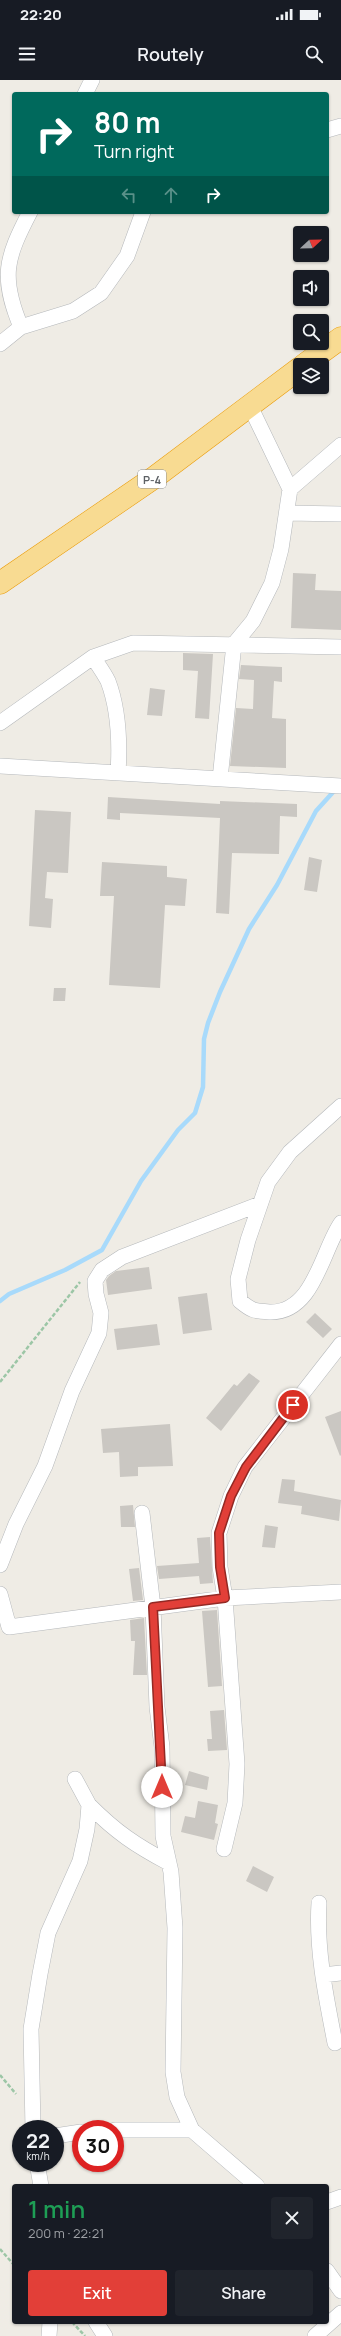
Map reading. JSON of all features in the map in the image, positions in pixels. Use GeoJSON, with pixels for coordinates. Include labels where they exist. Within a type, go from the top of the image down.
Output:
{"type":"FeatureCollection","features":[{"type":"Feature","properties":{"kind":"highway"},"geometry":{"type":"LineString","coordinates":[[314,358],[341,338]]}},
{"type":"Feature","properties":{"kind":"highway","name":"P-4"},"geometry":{"type":"LineString","coordinates":[[0,583],[155,477],[293,373]]}},
{"type":"Feature","properties":{"kind":"street"},"geometry":{"type":"LineString","coordinates":[[86,92],[92,80]]}},
{"type":"Feature","properties":{"kind":"street"},"geometry":{"type":"LineString","coordinates":[[329,129],[341,126]]}},
{"type":"Feature","properties":{"kind":"street"},"geometry":{"type":"LineString","coordinates":[[21,327],[10,307],[4,280],[6,261],[29,214]]}},
{"type":"Feature","properties":{"kind":"street"},"geometry":{"type":"LineString","coordinates":[[0,344],[21,327],[73,311],[101,293],[127,256],[142,214]]}},
{"type":"Feature","properties":{"kind":"street"},"geometry":{"type":"LineString","coordinates":[[0,251],[15,240]]}},
{"type":"Feature","properties":{"kind":"street"},"geometry":{"type":"LineString","coordinates":[[220,778],[234,644],[253,621],[272,583],[288,513],[290,489],[250,406]]}},
{"type":"Feature","properties":{"kind":"street"},"geometry":{"type":"LineString","coordinates":[[290,489],[341,445]]}},
{"type":"Feature","properties":{"kind":"street"},"geometry":{"type":"LineString","coordinates":[[288,513],[341,514]]}},
{"type":"Feature","properties":{"kind":"street"},"geometry":{"type":"LineString","coordinates":[[0,723],[94,657],[133,643],[341,647]]}},
{"type":"Feature","properties":{"kind":"street"},"geometry":{"type":"LineString","coordinates":[[94,657],[108,681],[115,709],[120,743],[118,773]]}},
{"type":"Feature","properties":{"kind":"street"},"geometry":{"type":"LineString","coordinates":[[0,766],[220,778],[319,786],[341,786]]}},
{"type":"Feature","properties":{"kind":"street"},"geometry":{"type":"LineString","coordinates":[[341,1106],[290,1152],[268,1182],[248,1240],[238,1280],[240,1301],[252,1311],[277,1312],[300,1301],[321,1268],[341,1223]]}},
{"type":"Feature","properties":{"kind":"street"},"geometry":{"type":"LineString","coordinates":[[0,1565],[16,1524],[45,1466],[72,1391],[99,1333],[102,1313],[96,1294],[95,1280],[102,1270],[122,1257],[260,1204]]}},
{"type":"Feature","properties":{"kind":"street"},"geometry":{"type":"LineString","coordinates":[[224,1848],[235,1803],[237,1764],[225,1598],[220,1567],[219,1533],[231,1496],[246,1467],[341,1344]]}},
{"type":"Feature","properties":{"kind":"street"},"geometry":{"type":"LineString","coordinates":[[142,1513],[153,1607],[157,1706],[162,1747],[163,1836],[169,1863],[175,1928],[173,2072],[177,2098],[192,2130],[255,2184]]}},
{"type":"Feature","properties":{"kind":"street"},"geometry":{"type":"LineString","coordinates":[[0,1594],[9,1627],[225,1598],[341,1592]]}},
{"type":"Feature","properties":{"kind":"street"},"geometry":{"type":"LineString","coordinates":[[74,1779],[89,1805],[113,1829],[136,1845],[169,1863]]}},
{"type":"Feature","properties":{"kind":"street"},"geometry":{"type":"LineString","coordinates":[[33,2120],[31,2029],[40,1974],[48,1933],[80,1861],[87,1829],[89,1805]]}},
{"type":"Feature","properties":{"kind":"street"},"geometry":{"type":"LineString","coordinates":[[319,1903],[318,1921],[323,1975],[335,2043]]}},
{"type":"Feature","properties":{"kind":"street"},"geometry":{"type":"LineString","coordinates":[[323,1975],[341,1973]]}},
{"type":"Feature","properties":{"kind":"street"},"geometry":{"type":"LineString","coordinates":[[124,2130],[192,2130]]}},
{"type":"Feature","properties":{"kind":"street"},"geometry":{"type":"LineString","coordinates":[[39,2172],[41,2184]]}},
{"type":"Feature","properties":{"kind":"street"},"geometry":{"type":"LineString","coordinates":[[329,2201],[341,2197]]}},
{"type":"Feature","properties":{"kind":"street"},"geometry":{"type":"LineString","coordinates":[[329,2274],[341,2291]]}},
{"type":"Feature","properties":{"kind":"street"},"geometry":{"type":"LineString","coordinates":[[329,2324],[341,2313]]}},
{"type":"Feature","properties":{"kind":"street"},"geometry":{"type":"LineString","coordinates":[[49,2336],[50,2324]]}},
{"type":"Feature","properties":{"kind":"street"},"geometry":{"type":"LineString","coordinates":[[97,2324],[105,2336]]}},
{"type":"Feature","properties":{"kind":"street"},"geometry":{"type":"LineString","coordinates":[[315,2336],[329,2324]]}},
{"type":"Feature","properties":{"kind":"path"},"geometry":{"type":"LineString","coordinates":[[0,1382],[68,1294],[80,1282]]}},
{"type":"Feature","properties":{"kind":"path"},"geometry":{"type":"LineString","coordinates":[[0,2249],[12,2263]]}},
{"type":"Feature","properties":{"kind":"path"},"geometry":{"type":"LineString","coordinates":[[74,2324],[85,2336]]}},
{"type":"Feature","properties":{"kind":"building"},"geometry":{"type":"Polygon","coordinates":[[[293,573],[316,574],[315,590],[341,591],[341,630],[291,628],[293,573]]]}},
{"type":"Feature","properties":{"kind":"building"},"geometry":{"type":"Polygon","coordinates":[[[183,653],[213,654],[209,719],[195,718],[198,671],[183,670],[183,653]]]}},
{"type":"Feature","properties":{"kind":"building"},"geometry":{"type":"Polygon","coordinates":[[[241,665],[282,667],[282,682],[274,681],[272,718],[286,719],[286,768],[230,766],[236,708],[253,709],[254,680],[239,679],[241,665]]]}},
{"type":"Feature","properties":{"kind":"building"},"geometry":{"type":"Polygon","coordinates":[[[150,688],[165,690],[162,716],[147,715],[150,688]]]}},
{"type":"Feature","properties":{"kind":"building"},"geometry":{"type":"Polygon","coordinates":[[[108,797],[220,804],[220,801],[297,804],[297,817],[280,816],[279,854],[232,853],[229,914],[216,913],[220,818],[120,813],[120,820],[107,819],[108,797]]]}},
{"type":"Feature","properties":{"kind":"building"},"geometry":{"type":"Polygon","coordinates":[[[35,810],[71,812],[68,873],[47,872],[45,898],[53,899],[51,928],[29,926],[35,810]]]}},
{"type":"Feature","properties":{"kind":"building"},"geometry":{"type":"Polygon","coordinates":[[[309,857],[322,860],[317,892],[304,890],[309,857]]]}},
{"type":"Feature","properties":{"kind":"building"},"geometry":{"type":"Polygon","coordinates":[[[102,862],[167,866],[167,877],[187,879],[185,906],[165,905],[160,988],[109,985],[114,896],[100,896],[102,862]]]}},
{"type":"Feature","properties":{"kind":"building"},"geometry":{"type":"Polygon","coordinates":[[[54,988],[66,988],[65,1001],[53,1001],[54,988]]]}},
{"type":"Feature","properties":{"kind":"building"},"geometry":{"type":"Polygon","coordinates":[[[149,1267],[152,1289],[108,1295],[106,1280],[116,1271],[149,1267]]]}},
{"type":"Feature","properties":{"kind":"building"},"geometry":{"type":"Polygon","coordinates":[[[207,1293],[212,1330],[183,1334],[178,1297],[207,1293]]]}},
{"type":"Feature","properties":{"kind":"building"},"geometry":{"type":"Polygon","coordinates":[[[315,1313],[332,1329],[323,1338],[306,1322],[315,1313]]]}},
{"type":"Feature","properties":{"kind":"building"},"geometry":{"type":"Polygon","coordinates":[[[157,1324],[160,1345],[117,1350],[114,1329],[157,1324]]]}},
{"type":"Feature","properties":{"kind":"building"},"geometry":{"type":"Polygon","coordinates":[[[249,1373],[260,1381],[221,1431],[206,1418],[234,1384],[237,1386],[249,1373]]]}},
{"type":"Feature","properties":{"kind":"building"},"geometry":{"type":"Polygon","coordinates":[[[341,1411],[341,1455],[340,1456],[325,1417],[341,1411]]]}},
{"type":"Feature","properties":{"kind":"building"},"geometry":{"type":"Polygon","coordinates":[[[170,1424],[173,1466],[138,1467],[138,1476],[120,1477],[119,1452],[103,1453],[101,1429],[170,1424]]]}},
{"type":"Feature","properties":{"kind":"building"},"geometry":{"type":"Polygon","coordinates":[[[282,1479],[295,1480],[294,1491],[341,1500],[339,1521],[301,1514],[302,1506],[278,1503],[282,1479]]]}},
{"type":"Feature","properties":{"kind":"building"},"geometry":{"type":"Polygon","coordinates":[[[133,1505],[135,1527],[121,1527],[120,1506],[133,1505]]]}},
{"type":"Feature","properties":{"kind":"building"},"geometry":{"type":"Polygon","coordinates":[[[265,1525],[278,1527],[275,1548],[262,1547],[265,1525]]]}},
{"type":"Feature","properties":{"kind":"building"},"geometry":{"type":"Polygon","coordinates":[[[210,1537],[213,1583],[200,1584],[199,1576],[159,1579],[157,1566],[199,1563],[197,1538],[210,1537]]]}},
{"type":"Feature","properties":{"kind":"building"},"geometry":{"type":"Polygon","coordinates":[[[139,1568],[143,1600],[133,1601],[129,1569],[139,1568]]]}},
{"type":"Feature","properties":{"kind":"building"},"geometry":{"type":"Polygon","coordinates":[[[217,1610],[222,1686],[208,1687],[202,1611],[217,1610]]]}},
{"type":"Feature","properties":{"kind":"building"},"geometry":{"type":"Polygon","coordinates":[[[144,1618],[147,1675],[133,1675],[135,1641],[131,1641],[130,1620],[144,1618]]]}},
{"type":"Feature","properties":{"kind":"building"},"geometry":{"type":"Polygon","coordinates":[[[224,1710],[227,1750],[208,1751],[207,1739],[212,1739],[210,1711],[224,1710]]]}},
{"type":"Feature","properties":{"kind":"building"},"geometry":{"type":"Polygon","coordinates":[[[189,1771],[209,1777],[207,1790],[185,1785],[189,1771]]]}},
{"type":"Feature","properties":{"kind":"building"},"geometry":{"type":"Polygon","coordinates":[[[198,1801],[218,1805],[215,1823],[218,1824],[214,1840],[181,1832],[185,1816],[195,1818],[198,1801]]]}},
{"type":"Feature","properties":{"kind":"building"},"geometry":{"type":"Polygon","coordinates":[[[253,1866],[274,1877],[267,1892],[246,1881],[253,1866]]]}},
{"type":"Feature","properties":{"kind":"waterway"},"geometry":{"type":"LineString","coordinates":[[0,1301],[9,1294],[65,1270],[102,1250],[141,1181],[178,1130],[195,1113],[203,1087],[204,1039],[208,1023],[220,992],[249,929],[277,885],[316,811],[335,790]]}},
{"type":"Feature","properties":{"kind":"route"},"geometry":{"type":"LineString","coordinates":[[162,1787],[162,1747],[157,1706],[153,1607],[225,1598],[220,1567],[219,1533],[231,1496],[246,1467],[293,1405]]}}]}
